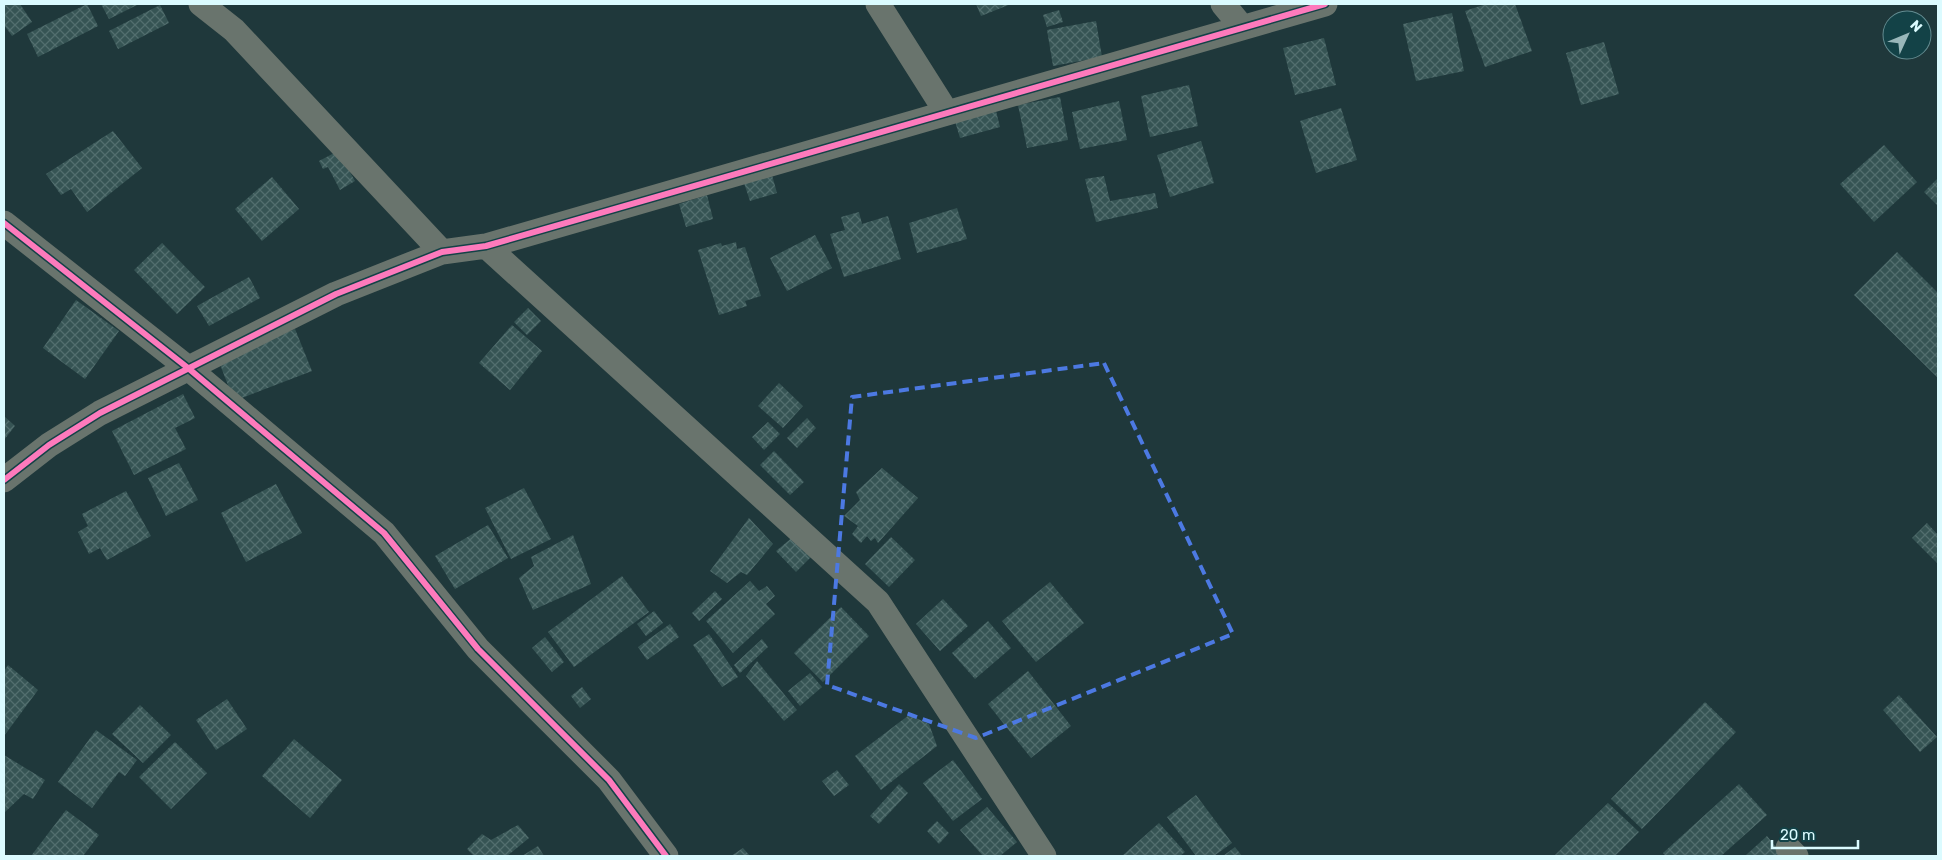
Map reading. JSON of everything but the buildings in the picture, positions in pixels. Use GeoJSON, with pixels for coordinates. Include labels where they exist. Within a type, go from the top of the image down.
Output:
{"type":"FeatureCollection","features":[{"type":"Feature","properties":{"kind":"street"},"geometry":{"type":"LineString","coordinates":[[201,4],[234,30],[442,252]]}},
{"type":"Feature","properties":{"kind":"street"},"geometry":{"type":"LineString","coordinates":[[878,4],[947,113]]}},
{"type":"Feature","properties":{"kind":"street"},"geometry":{"type":"LineString","coordinates":[[1223,4],[1242,27]]}},
{"type":"Feature","properties":{"kind":"street"},"geometry":{"type":"LineString","coordinates":[[4,480],[50,445],[100,413],[336,294],[442,252],[486,246],[1325,4]]}},
{"type":"Feature","properties":{"kind":"street"},"geometry":{"type":"LineString","coordinates":[[4,223],[188,368],[384,533],[478,649],[609,780],[666,856]]}},
{"type":"Feature","properties":{"kind":"street"},"geometry":{"type":"LineString","coordinates":[[486,246],[878,602],[1044,856]]}},
{"type":"Feature","properties":{"kind":"highlighted area"},"geometry":{"type":"Polygon","coordinates":[[[1104,363],[1233,634],[976,738],[827,685],[852,397],[1104,363]]]}},
{"type":"Feature","properties":{"kind":"cycle path"},"geometry":{"type":"LineString","coordinates":[[4,480],[49,445],[100,413],[336,294],[442,252],[486,246],[1325,4]]}},
{"type":"Feature","properties":{"kind":"cycle path"},"geometry":{"type":"LineString","coordinates":[[4,223],[188,368],[384,533],[478,649],[609,780],[666,856]]}}]}
